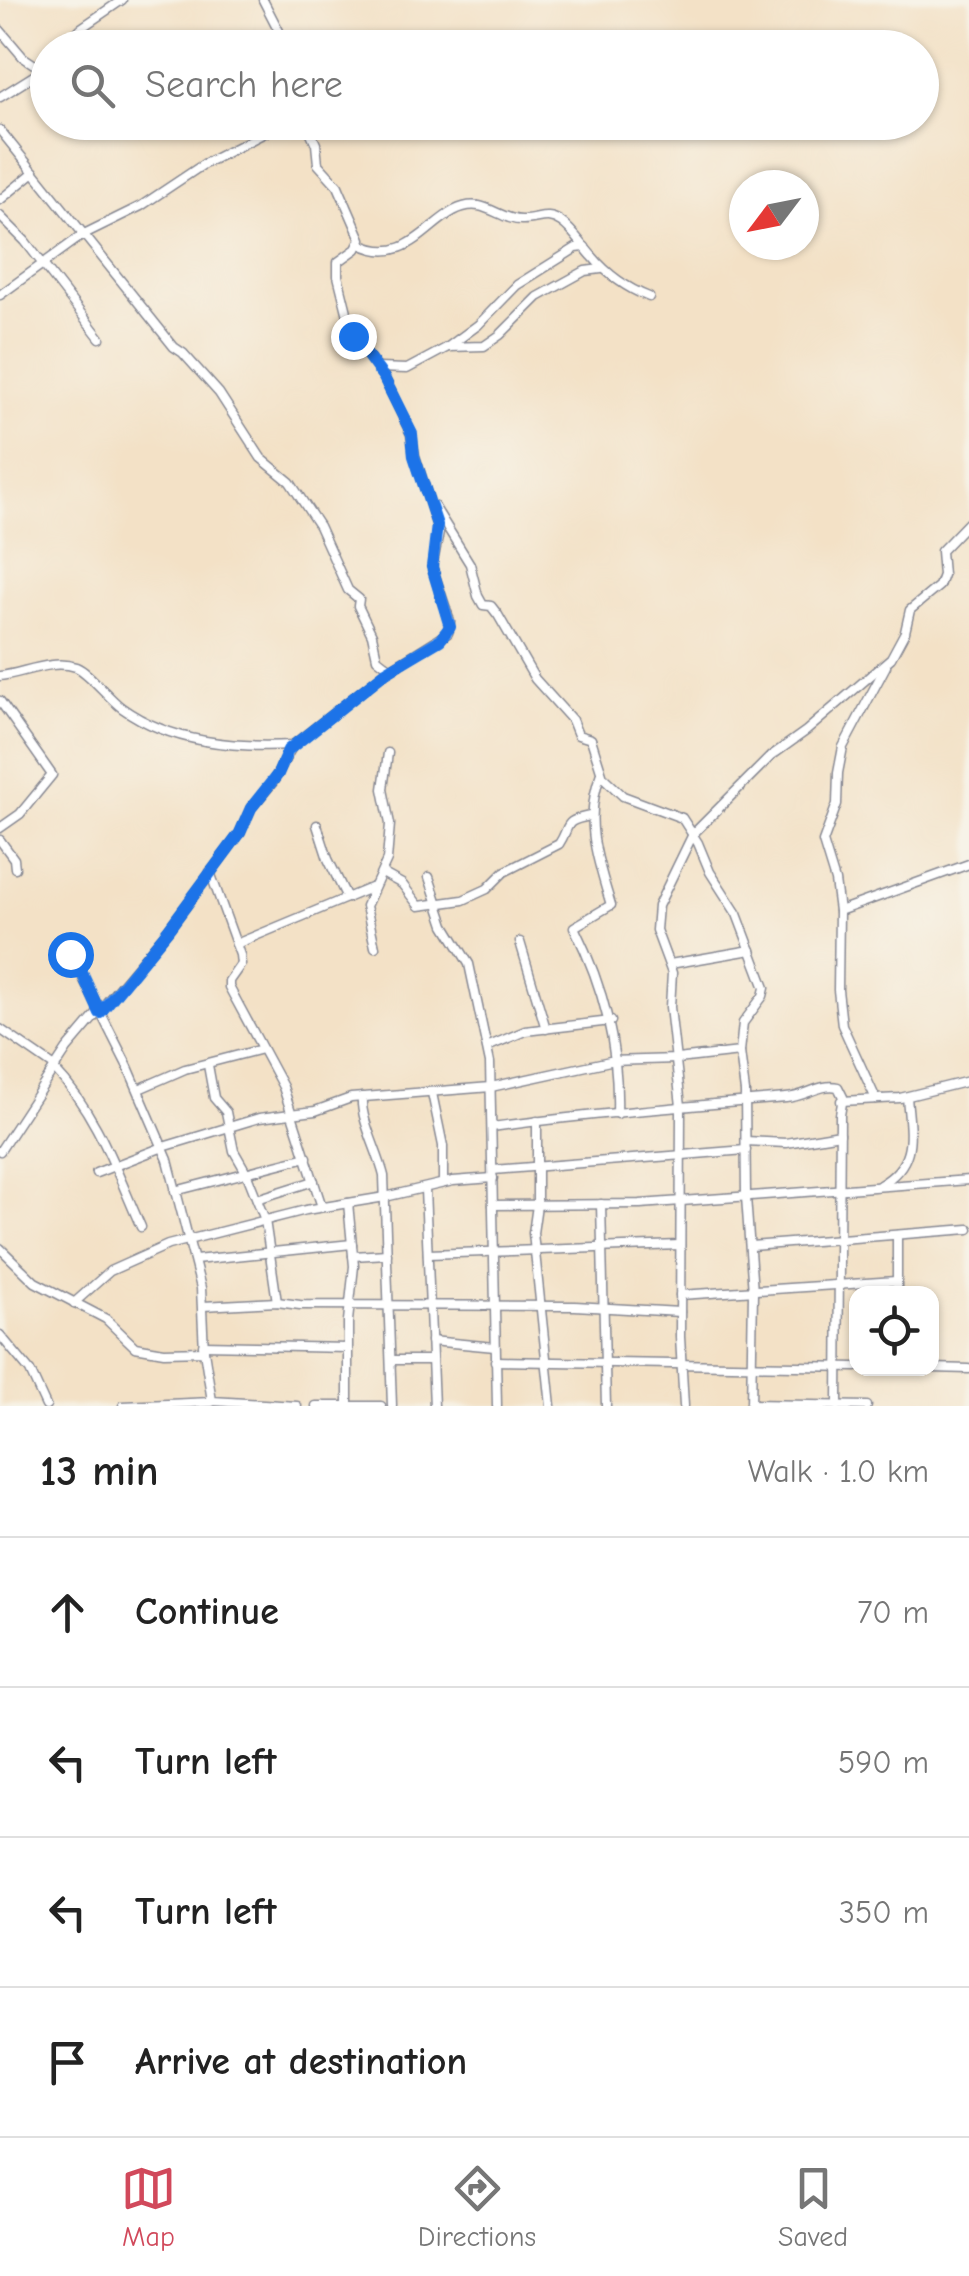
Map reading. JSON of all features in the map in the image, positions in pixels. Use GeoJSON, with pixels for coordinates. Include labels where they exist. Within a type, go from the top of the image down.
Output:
{"type":"FeatureCollection","features":[{"type":"Feature","properties":{"kind":"street"},"geometry":{"type":"LineString","coordinates":[[79,30],[122,0]]}},
{"type":"Feature","properties":{"kind":"street"},"geometry":{"type":"LineString","coordinates":[[262,0],[279,30]]}},
{"type":"Feature","properties":{"kind":"street"},"geometry":{"type":"LineString","coordinates":[[0,30],[30,60]]}},
{"type":"Feature","properties":{"kind":"street"},"geometry":{"type":"LineString","coordinates":[[0,97],[30,79]]}},
{"type":"Feature","properties":{"kind":"street"},"geometry":{"type":"LineString","coordinates":[[0,130],[174,347],[218,393],[261,458],[290,482],[319,526],[348,590],[358,599],[377,658],[391,669]]}},
{"type":"Feature","properties":{"kind":"street"},"geometry":{"type":"LineString","coordinates":[[0,296],[84,234],[142,206],[204,164],[251,140]]}},
{"type":"Feature","properties":{"kind":"street"},"geometry":{"type":"LineString","coordinates":[[314,140],[318,164],[338,186],[360,244],[375,252],[420,239],[452,212],[474,205],[522,220],[548,216],[562,222],[620,283],[649,296]]}},
{"type":"Feature","properties":{"kind":"street"},"geometry":{"type":"LineString","coordinates":[[0,200],[34,172]]}},
{"type":"Feature","properties":{"kind":"street"},"geometry":{"type":"LineString","coordinates":[[0,216],[100,338]]}},
{"type":"Feature","properties":{"kind":"street"},"geometry":{"type":"LineString","coordinates":[[0,1151],[55,1068],[168,930],[240,833],[251,808],[273,782],[293,745],[391,669],[440,640],[450,627],[432,567],[439,533],[407,421],[378,368],[353,336],[336,267],[341,258],[360,244]]}},
{"type":"Feature","properties":{"kind":"street"},"geometry":{"type":"LineString","coordinates":[[378,368],[407,369],[448,347],[478,325],[517,285],[576,248],[585,247]]}},
{"type":"Feature","properties":{"kind":"street"},"geometry":{"type":"LineString","coordinates":[[448,347],[484,346],[538,297],[594,267],[604,269]]}},
{"type":"Feature","properties":{"kind":"street"},"geometry":{"type":"LineString","coordinates":[[432,502],[470,564],[478,596],[498,614],[535,680],[572,720],[578,735],[591,739],[601,773],[623,796],[682,818],[710,872],[732,902],[752,950],[765,988],[743,1023],[740,1052],[754,1292],[751,1405],[867,1406]]}},
{"type":"Feature","properties":{"kind":"street"},"geometry":{"type":"LineString","coordinates":[[876,1099],[842,1025],[838,990],[839,911],[835,881],[822,842],[837,804],[843,747],[905,632],[910,610],[939,586],[943,575],[941,552],[969,522]]}},
{"type":"Feature","properties":{"kind":"street"},"geometry":{"type":"LineString","coordinates":[[684,1406],[680,1106],[670,1007],[670,964],[656,930],[658,906],[693,834],[771,756],[891,658]]}},
{"type":"Feature","properties":{"kind":"street"},"geometry":{"type":"LineString","coordinates":[[0,676],[46,665],[72,666],[143,723],[186,739],[293,745]]}},
{"type":"Feature","properties":{"kind":"street"},"geometry":{"type":"LineString","coordinates":[[0,701],[52,774],[20,814],[0,828]]}},
{"type":"Feature","properties":{"kind":"street"},"geometry":{"type":"LineString","coordinates":[[374,946],[366,906],[382,873],[390,835],[383,788],[388,753]]}},
{"type":"Feature","properties":{"kind":"street"},"geometry":{"type":"LineString","coordinates":[[601,773],[590,816],[611,905],[574,927],[589,957],[610,1021],[618,1061],[617,1114]]}},
{"type":"Feature","properties":{"kind":"street"},"geometry":{"type":"LineString","coordinates":[[382,873],[402,884],[416,904],[463,900],[487,889],[504,872],[559,844],[572,822],[590,816]]}},
{"type":"Feature","properties":{"kind":"street"},"geometry":{"type":"LineString","coordinates":[[317,825],[347,898]]}},
{"type":"Feature","properties":{"kind":"street"},"geometry":{"type":"LineString","coordinates":[[0,840],[14,859],[15,868]]}},
{"type":"Feature","properties":{"kind":"street"},"geometry":{"type":"LineString","coordinates":[[839,911],[969,864]]}},
{"type":"Feature","properties":{"kind":"street"},"geometry":{"type":"LineString","coordinates":[[210,872],[242,964],[229,987],[283,1087],[322,1207]]}},
{"type":"Feature","properties":{"kind":"street"},"geometry":{"type":"LineString","coordinates":[[429,877],[445,925],[469,964],[487,1048],[497,1406]]}},
{"type":"Feature","properties":{"kind":"street"},"geometry":{"type":"LineString","coordinates":[[236,944],[373,887]]}},
{"type":"Feature","properties":{"kind":"street"},"geometry":{"type":"LineString","coordinates":[[520,942],[546,1029]]}},
{"type":"Feature","properties":{"kind":"street"},"geometry":{"type":"LineString","coordinates":[[670,964],[752,950]]}},
{"type":"Feature","properties":{"kind":"street"},"geometry":{"type":"LineString","coordinates":[[70,954],[139,1090],[163,1147],[195,1260],[213,1404]]}},
{"type":"Feature","properties":{"kind":"street"},"geometry":{"type":"LineString","coordinates":[[487,1048],[525,1031],[610,1021]]}},
{"type":"Feature","properties":{"kind":"street"},"geometry":{"type":"LineString","coordinates":[[0,1029],[55,1068],[76,1092],[91,1114],[141,1227]]}},
{"type":"Feature","properties":{"kind":"street"},"geometry":{"type":"LineString","coordinates":[[139,1090],[185,1069],[262,1049]]}},
{"type":"Feature","properties":{"kind":"street"},"geometry":{"type":"LineString","coordinates":[[96,1173],[163,1147],[259,1118],[315,1112],[339,1101],[491,1087],[618,1061],[740,1052]]}},
{"type":"Feature","properties":{"kind":"street"},"geometry":{"type":"LineString","coordinates":[[208,1064],[214,1098],[226,1112],[234,1151],[265,1220],[278,1302]]}},
{"type":"Feature","properties":{"kind":"street"},"geometry":{"type":"LineString","coordinates":[[842,1102],[907,1096],[969,1081]]}},
{"type":"Feature","properties":{"kind":"street"},"geometry":{"type":"LineString","coordinates":[[492,1127],[793,1098],[832,1085],[842,1091],[838,1406]]}},
{"type":"Feature","properties":{"kind":"street"},"geometry":{"type":"LineString","coordinates":[[432,1093],[443,1146],[443,1183]]}},
{"type":"Feature","properties":{"kind":"street"},"geometry":{"type":"LineString","coordinates":[[876,1188],[893,1178],[906,1160],[910,1136],[907,1096]]}},
{"type":"Feature","properties":{"kind":"street"},"geometry":{"type":"LineString","coordinates":[[362,1097],[364,1120],[382,1166],[392,1406]]}},
{"type":"Feature","properties":{"kind":"street"},"geometry":{"type":"LineString","coordinates":[[537,1121],[538,1166],[532,1220],[551,1406]]}},
{"type":"Feature","properties":{"kind":"street"},"geometry":{"type":"LineString","coordinates":[[74,1303],[97,1280],[119,1266],[168,1246],[322,1207],[538,1166],[840,1134]]}},
{"type":"Feature","properties":{"kind":"street"},"geometry":{"type":"LineString","coordinates":[[175,1191],[306,1157]]}},
{"type":"Feature","properties":{"kind":"street"},"geometry":{"type":"LineString","coordinates":[[493,1204],[680,1201],[969,1180]]}},
{"type":"Feature","properties":{"kind":"street"},"geometry":{"type":"LineString","coordinates":[[258,1199],[314,1181]]}},
{"type":"Feature","properties":{"kind":"street"},"geometry":{"type":"LineString","coordinates":[[425,1189],[434,1406]]}},
{"type":"Feature","properties":{"kind":"street"},"geometry":{"type":"LineString","coordinates":[[348,1203],[353,1256],[348,1406]]}},
{"type":"Feature","properties":{"kind":"street"},"geometry":{"type":"LineString","coordinates":[[601,1204],[606,1406]]}},
{"type":"Feature","properties":{"kind":"street"},"geometry":{"type":"LineString","coordinates":[[751,1246],[969,1229]]}},
{"type":"Feature","properties":{"kind":"street"},"geometry":{"type":"LineString","coordinates":[[896,1286],[897,1235]]}},
{"type":"Feature","properties":{"kind":"street"},"geometry":{"type":"LineString","coordinates":[[195,1260],[352,1244]]}},
{"type":"Feature","properties":{"kind":"street"},"geometry":{"type":"LineString","coordinates":[[428,1254],[680,1245]]}},
{"type":"Feature","properties":{"kind":"street"},"geometry":{"type":"LineString","coordinates":[[0,1248],[35,1282],[106,1320],[136,1347],[164,1352],[204,1348],[347,1348]]}},
{"type":"Feature","properties":{"kind":"street"},"geometry":{"type":"LineString","coordinates":[[353,1256],[387,1254]]}},
{"type":"Feature","properties":{"kind":"street"},"geometry":{"type":"LineString","coordinates":[[680,1294],[896,1281]]}},
{"type":"Feature","properties":{"kind":"street"},"geometry":{"type":"LineString","coordinates":[[203,1306],[278,1302],[575,1306],[680,1312]]}},
{"type":"Feature","properties":{"kind":"street"},"geometry":{"type":"LineString","coordinates":[[0,1335],[30,1371],[46,1406]]}},
{"type":"Feature","properties":{"kind":"street"},"geometry":{"type":"LineString","coordinates":[[430,1341],[496,1347]]}},
{"type":"Feature","properties":{"kind":"street"},"geometry":{"type":"LineString","coordinates":[[391,1360],[432,1360]]}},
{"type":"Feature","properties":{"kind":"street"},"geometry":{"type":"LineString","coordinates":[[496,1362],[849,1367]]}},
{"type":"Feature","properties":{"kind":"street"},"geometry":{"type":"LineString","coordinates":[[939,1368],[969,1369]]}},
{"type":"Feature","properties":{"kind":"street"},"geometry":{"type":"LineString","coordinates":[[123,1406],[297,1406]]}},
{"type":"Feature","properties":{"kind":"street"},"geometry":{"type":"LineString","coordinates":[[316,1406],[380,1406]]}},
{"type":"Feature","properties":{"kind":"route"},"geometry":{"type":"LineString","coordinates":[[70,954],[100,1013],[240,833],[251,808],[278,774],[288,750],[386,672],[448,633],[450,621],[432,567],[439,533],[414,456],[412,434],[378,368],[353,336]]}}]}
